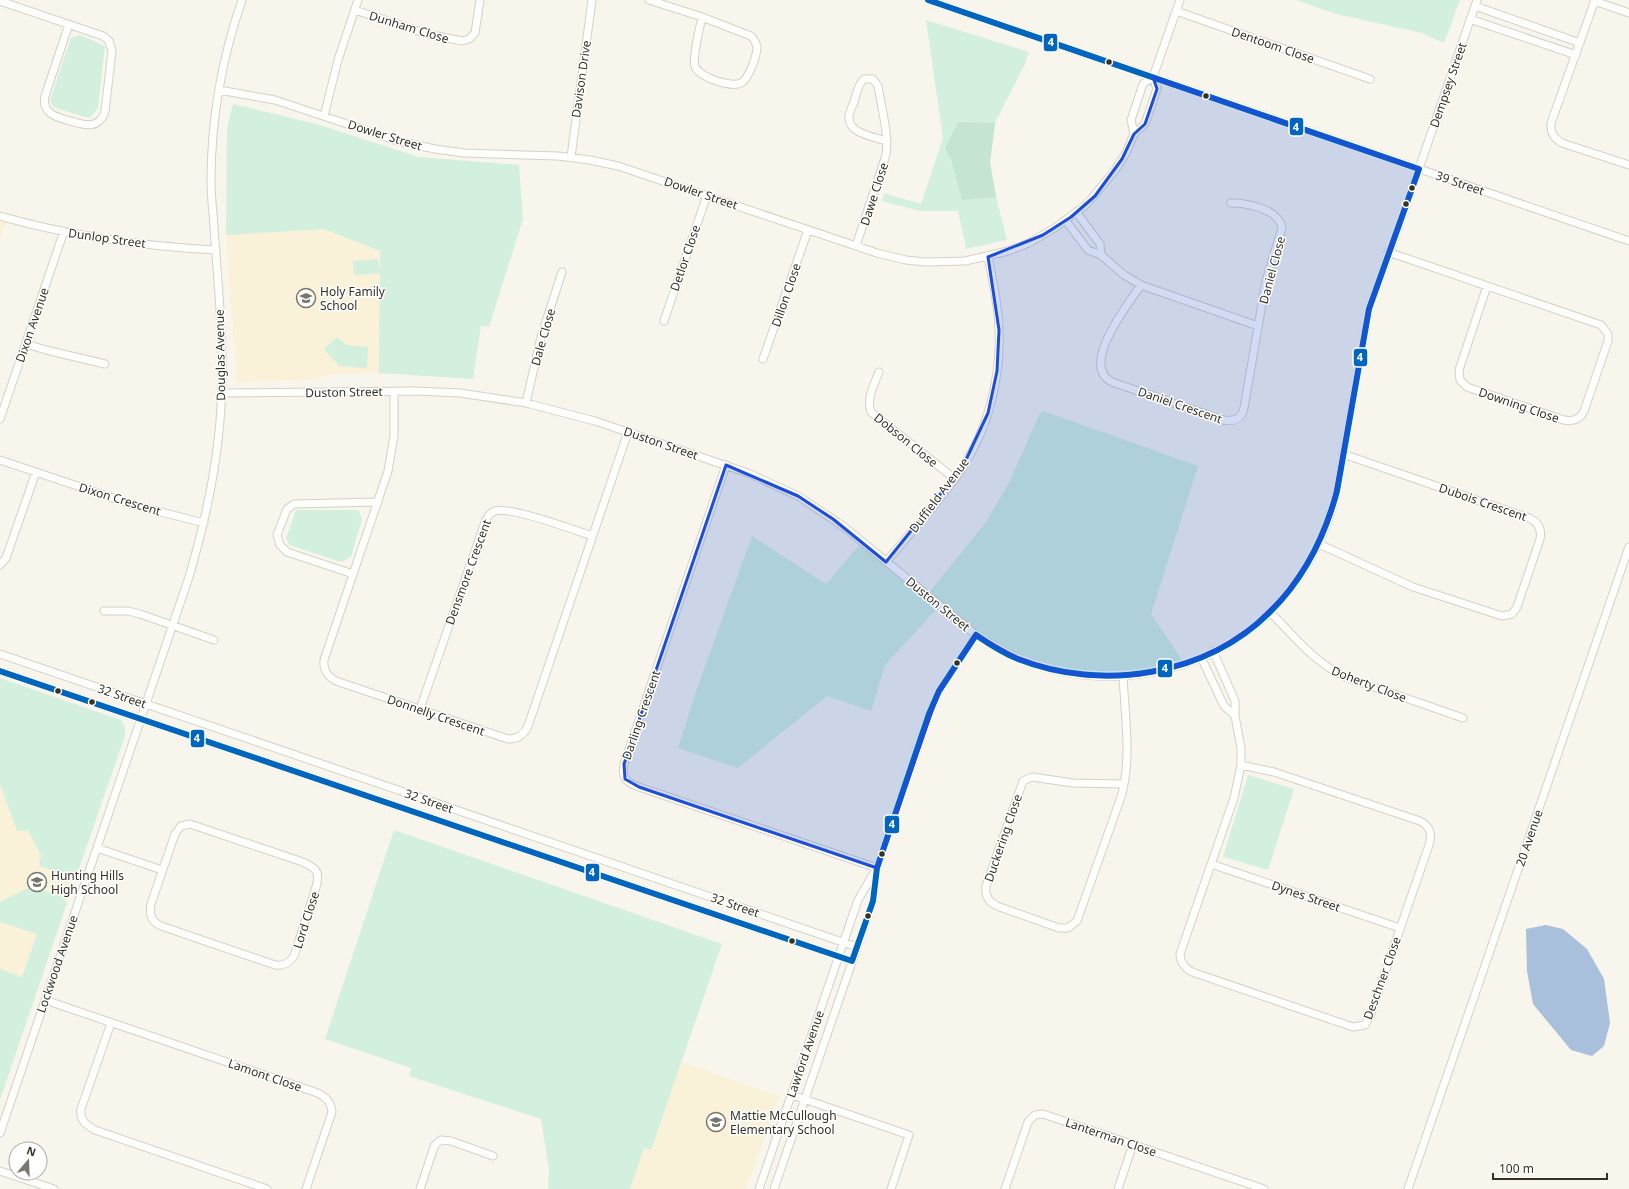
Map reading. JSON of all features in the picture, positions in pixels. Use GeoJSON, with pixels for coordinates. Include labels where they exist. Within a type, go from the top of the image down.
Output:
{"type":"FeatureCollection","features":[{"type":"Feature","properties":{"kind":"street","name":"Douglas Avenue"},"geometry":{"type":"LineString","coordinates":[[146,704],[194,559],[204,523],[214,469],[222,393],[222,333],[211,182],[213,133],[226,55],[242,0]]}},
{"type":"Feature","properties":{"kind":"street","name":"Dunham Close"},"geometry":{"type":"LineString","coordinates":[[324,116],[338,60],[358,0]]}},
{"type":"Feature","properties":{"kind":"street","name":"Dunham Close"},"geometry":{"type":"LineString","coordinates":[[355,10],[427,34],[462,41],[469,39],[476,30],[480,0]]}},
{"type":"Feature","properties":{"kind":"street","name":"Davison Drive"},"geometry":{"type":"LineString","coordinates":[[570,157],[592,0]]}},
{"type":"Feature","properties":{"kind":"street"},"geometry":{"type":"LineString","coordinates":[[648,0],[702,17],[747,33],[756,42],[756,51],[749,74],[743,82],[731,85],[703,75],[696,69],[694,61],[702,17]]}},
{"type":"Feature","properties":{"kind":"street","name":"39 Street"},"geometry":{"type":"LineString","coordinates":[[928,0],[1629,241]]}},
{"type":"Feature","properties":{"kind":"street"},"geometry":{"type":"LineString","coordinates":[[1153,77],[1180,0]]}},
{"type":"Feature","properties":{"kind":"street"},"geometry":{"type":"LineString","coordinates":[[1629,13],[1595,0],[1551,123],[1551,131],[1556,139],[1629,165]]}},
{"type":"Feature","properties":{"kind":"street"},"geometry":{"type":"LineString","coordinates":[[0,1],[69,24],[103,36],[109,41],[112,48],[105,111],[102,119],[94,124],[84,124],[58,118],[50,113],[45,106],[45,96],[69,24]]}},
{"type":"Feature","properties":{"kind":"street"},"geometry":{"type":"LineString","coordinates":[[1476,3],[1580,43]]}},
{"type":"Feature","properties":{"kind":"street","name":"Dempsey Street"},"geometry":{"type":"LineString","coordinates":[[1419,169],[1476,3]]}},
{"type":"Feature","properties":{"kind":"street","name":"Dentoom Close"},"geometry":{"type":"LineString","coordinates":[[1176,11],[1370,79]]}},
{"type":"Feature","properties":{"kind":"street"},"geometry":{"type":"LineString","coordinates":[[1470,19],[1576,55]]}},
{"type":"Feature","properties":{"kind":"street","name":"Dowler Street"},"geometry":{"type":"LineString","coordinates":[[219,90],[275,100],[398,141],[435,149],[464,153],[570,157],[624,167],[856,246],[891,257],[925,262],[960,261],[988,257],[1008,251],[1028,243],[1077,213],[1095,196],[1115,170],[1126,153],[1134,134],[1145,124],[1157,89],[1153,77],[1144,84],[1131,120],[1134,134]]}},
{"type":"Feature","properties":{"kind":"street","name":"Dawe Close"},"geometry":{"type":"LineString","coordinates":[[856,246],[885,162],[887,141],[878,86],[873,79],[864,79],[860,84],[850,112],[849,122],[855,129],[887,141]]}},
{"type":"Feature","properties":{"kind":"street","name":"Duston Street"},"geometry":{"type":"LineString","coordinates":[[222,393],[394,391],[460,393],[526,402],[571,413],[726,465],[772,483],[810,504],[843,526],[976,635],[1020,659],[1057,671],[1089,676],[1123,676],[1154,672],[1184,664],[1213,652],[1244,633],[1270,612],[1300,576],[1319,544],[1333,506],[1367,315],[1388,252],[1419,169]]}},
{"type":"Feature","properties":{"kind":"street","name":"Detlor Close"},"geometry":{"type":"LineString","coordinates":[[664,321],[707,195]]}},
{"type":"Feature","properties":{"kind":"street","name":"Daniel Close"},"geometry":{"type":"LineString","coordinates":[[1231,204],[1244,204],[1270,212],[1278,216],[1282,223],[1282,232],[1266,281],[1258,326]]}},
{"type":"Feature","properties":{"kind":"street"},"geometry":{"type":"LineString","coordinates":[[1077,213],[1100,244],[1101,255]]}},
{"type":"Feature","properties":{"kind":"street","name":"Dunlop Street"},"geometry":{"type":"LineString","coordinates":[[0,216],[64,231],[114,240],[216,250]]}},
{"type":"Feature","properties":{"kind":"street"},"geometry":{"type":"LineString","coordinates":[[1066,221],[1088,250],[1101,255],[1118,270],[1141,285],[1258,326]]}},
{"type":"Feature","properties":{"kind":"street","name":"Dillon Close"},"geometry":{"type":"LineString","coordinates":[[764,359],[808,230]]}},
{"type":"Feature","properties":{"kind":"street","name":"Dixon Avenue"},"geometry":{"type":"LineString","coordinates":[[0,419],[64,231]]}},
{"type":"Feature","properties":{"kind":"street","name":"Downing Close"},"geometry":{"type":"LineString","coordinates":[[1388,252],[1600,324],[1606,331],[1608,337],[1607,345],[1584,411],[1577,419],[1569,421],[1564,420],[1467,387],[1460,380],[1458,370],[1487,286]]}},
{"type":"Feature","properties":{"kind":"street","name":"Duffield Avenue"},"geometry":{"type":"LineString","coordinates":[[886,562],[955,479],[970,454],[981,431],[993,395],[996,378],[999,330],[988,257]]}},
{"type":"Feature","properties":{"kind":"street","name":"Dale Close"},"geometry":{"type":"LineString","coordinates":[[526,402],[541,337],[562,272]]}},
{"type":"Feature","properties":{"kind":"street","name":"Daniel Crescent"},"geometry":{"type":"LineString","coordinates":[[1141,285],[1113,328],[1108,338],[1100,366],[1103,376],[1124,387],[1223,420],[1236,420],[1243,413],[1258,326]]}},
{"type":"Feature","properties":{"kind":"street"},"geometry":{"type":"LineString","coordinates":[[26,344],[105,364]]}},
{"type":"Feature","properties":{"kind":"street","name":"Dobson Close"},"geometry":{"type":"LineString","coordinates":[[879,372],[870,396],[869,407],[872,412],[875,416],[955,479]]}},
{"type":"Feature","properties":{"kind":"street","name":"Donnelly Crescent"},"geometry":{"type":"LineString","coordinates":[[394,391],[395,430],[388,471],[324,660],[325,670],[328,675],[336,681],[504,738],[516,739],[522,735],[528,726],[628,432]]}},
{"type":"Feature","properties":{"kind":"street","name":"Dubois Crescent"},"geometry":{"type":"LineString","coordinates":[[1319,544],[1413,587],[1502,616],[1512,614],[1517,607],[1540,539],[1539,527],[1537,523],[1529,518],[1343,454]]}},
{"type":"Feature","properties":{"kind":"street","name":"Dixon Crescent"},"geometry":{"type":"LineString","coordinates":[[0,460],[134,505],[204,523]]}},
{"type":"Feature","properties":{"kind":"street","name":"Darling Crescent"},"geometry":{"type":"LineString","coordinates":[[726,465],[624,764],[623,772],[625,779],[627,782],[639,787],[877,868]]}},
{"type":"Feature","properties":{"kind":"street"},"geometry":{"type":"LineString","coordinates":[[0,566],[6,558],[36,472]]}},
{"type":"Feature","properties":{"kind":"street"},"geometry":{"type":"LineString","coordinates":[[353,574],[287,552],[278,541],[278,532],[287,508],[294,504],[378,502]]}},
{"type":"Feature","properties":{"kind":"street","name":"Densmore Crescent"},"geometry":{"type":"LineString","coordinates":[[420,709],[487,517],[494,511],[504,510],[544,520],[592,536]]}},
{"type":"Feature","properties":{"kind":"street","name":"20 Avenue"},"geometry":{"type":"LineString","coordinates":[[1408,1189],[1629,547]]}},
{"type":"Feature","properties":{"kind":"street"},"geometry":{"type":"LineString","coordinates":[[104,611],[134,612],[214,640]]}},
{"type":"Feature","properties":{"kind":"street","name":"Doherty Close"},"geometry":{"type":"LineString","coordinates":[[1270,612],[1318,661],[1335,672],[1348,678],[1463,718]]}},
{"type":"Feature","properties":{"kind":"street"},"geometry":{"type":"LineString","coordinates":[[877,868],[933,703],[947,678],[976,635]]}},
{"type":"Feature","properties":{"kind":"street","name":"Deschner Close"},"geometry":{"type":"LineString","coordinates":[[1213,652],[1235,701],[1235,716],[1240,735],[1241,765],[1234,798],[1180,954],[1183,966],[1200,975],[1353,1027],[1361,1026],[1368,1022],[1430,840],[1430,832],[1427,826],[1420,821],[1294,778],[1268,770],[1241,765]]}},
{"type":"Feature","properties":{"kind":"street","name":"32 Street"},"geometry":{"type":"LineString","coordinates":[[0,654],[857,947]]}},
{"type":"Feature","properties":{"kind":"street","name":"Deschner Close"},"geometry":{"type":"LineString","coordinates":[[1201,657],[1224,706],[1235,716]]}},
{"type":"Feature","properties":{"kind":"street","name":"32 Street"},"geometry":{"type":"LineString","coordinates":[[0,671],[852,961]]}},
{"type":"Feature","properties":{"kind":"street","name":"Duckering Close"},"geometry":{"type":"LineString","coordinates":[[1123,676],[1126,754],[1124,784],[1082,909],[1075,925],[1068,928],[1059,928],[997,906],[989,901],[985,894],[986,886],[1023,781],[1032,777],[1073,783],[1124,784]]}},
{"type":"Feature","properties":{"kind":"street","name":"Lockwood Avenue"},"geometry":{"type":"LineString","coordinates":[[0,1133],[146,704]]}},
{"type":"Feature","properties":{"kind":"street","name":"Lord Close"},"geometry":{"type":"LineString","coordinates":[[190,824],[310,865],[317,872],[318,882],[294,956],[286,964],[275,965],[155,923],[151,919],[150,910],[162,870],[177,829],[181,826],[190,824]]}},
{"type":"Feature","properties":{"kind":"street"},"geometry":{"type":"LineString","coordinates":[[97,848],[162,870]]}},
{"type":"Feature","properties":{"kind":"street","name":"Dynes Street"},"geometry":{"type":"LineString","coordinates":[[1211,864],[1400,928]]}},
{"type":"Feature","properties":{"kind":"street","name":"Lawford Avenue"},"geometry":{"type":"LineString","coordinates":[[759,1189],[860,895],[877,868]]}},
{"type":"Feature","properties":{"kind":"street","name":"Lawford Avenue"},"geometry":{"type":"LineString","coordinates":[[774,1189],[873,901],[877,868]]}},
{"type":"Feature","properties":{"kind":"street","name":"Lamont Close"},"geometry":{"type":"LineString","coordinates":[[45,1000],[327,1098],[332,1107],[332,1112],[306,1189]]}},
{"type":"Feature","properties":{"kind":"street"},"geometry":{"type":"LineString","coordinates":[[111,1022],[81,1109],[81,1116],[85,1124],[95,1130],[268,1189]]}},
{"type":"Feature","properties":{"kind":"street"},"geometry":{"type":"LineString","coordinates":[[792,1095],[909,1135],[891,1189]]}},
{"type":"Feature","properties":{"kind":"street","name":"Lanterman Close"},"geometry":{"type":"LineString","coordinates":[[1005,1189],[1028,1122],[1035,1115],[1039,1114],[1048,1114],[1264,1189]]}},
{"type":"Feature","properties":{"kind":"street"},"geometry":{"type":"LineString","coordinates":[[420,1189],[435,1145],[441,1140],[451,1140],[493,1156]]}},
{"type":"Feature","properties":{"kind":"street"},"geometry":{"type":"LineString","coordinates":[[1118,1189],[1133,1144]]}},
{"type":"Feature","properties":{"kind":"street"},"geometry":{"type":"LineString","coordinates":[[0,1171],[54,1189]]}},
{"type":"Feature","properties":{"kind":"highlighted area"},"geometry":{"type":"Polygon","coordinates":[[[1153,77],[1419,169],[1369,309],[1332,511],[1315,551],[1286,594],[1252,627],[1222,647],[1185,664],[1139,675],[1089,676],[1057,671],[1019,659],[976,635],[939,691],[877,868],[639,787],[625,779],[624,764],[726,465],[798,496],[833,519],[886,562],[963,466],[988,413],[997,371],[999,330],[988,257],[1043,235],[1071,217],[1095,196],[1122,159],[1134,134],[1145,124],[1157,89],[1153,77]]]}},
{"type":"Feature","properties":{"kind":"shaded area"},"geometry":{"type":"Polygon","coordinates":[[[0,216],[8,218],[0,241],[0,216]]]}},
{"type":"Feature","properties":{"kind":"shaded area","name":"Holy Family School"},"geometry":{"type":"Polygon","coordinates":[[[324,229],[381,251],[379,373],[334,374],[310,380],[237,382],[226,235],[324,229]]]}},
{"type":"Feature","properties":{"kind":"shaded area","name":"Hunting Hills High School"},"geometry":{"type":"Polygon","coordinates":[[[0,784],[17,830],[28,830],[41,855],[39,866],[76,877],[40,983],[0,969],[0,784]]]}},
{"type":"Feature","properties":{"kind":"shaded area","name":"Mattie McCullough Elementary School"},"geometry":{"type":"Polygon","coordinates":[[[681,1062],[780,1096],[746,1189],[630,1189],[644,1148],[651,1150],[681,1062]]]}},
{"type":"Feature","properties":{"kind":"green space"},"geometry":{"type":"Polygon","coordinates":[[[1296,0],[1460,0],[1444,43],[1422,33],[1336,14],[1296,0]]]}},
{"type":"Feature","properties":{"kind":"green space"},"geometry":{"type":"Polygon","coordinates":[[[926,20],[1029,52],[1025,64],[995,123],[990,163],[998,205],[1007,240],[966,249],[958,211],[920,211],[882,201],[884,193],[921,204],[943,138],[926,20]]]}},
{"type":"Feature","properties":{"kind":"green space"},"geometry":{"type":"Polygon","coordinates":[[[80,35],[105,46],[98,108],[89,118],[53,107],[50,100],[71,38],[80,35]]]}},
{"type":"Feature","properties":{"kind":"green space"},"geometry":{"type":"Polygon","coordinates":[[[233,104],[320,125],[419,157],[519,165],[523,219],[489,327],[481,326],[473,379],[379,373],[380,251],[324,229],[226,235],[227,128],[233,104]]]}},
{"type":"Feature","properties":{"kind":"green space"},"geometry":{"type":"Polygon","coordinates":[[[958,122],[995,123],[990,163],[996,197],[962,200],[951,159],[945,148],[958,122]]]}},
{"type":"Feature","properties":{"kind":"green space"},"geometry":{"type":"Polygon","coordinates":[[[378,259],[380,273],[354,275],[353,261],[378,259]]]}},
{"type":"Feature","properties":{"kind":"green space"},"geometry":{"type":"Polygon","coordinates":[[[337,337],[346,345],[368,347],[367,368],[339,366],[324,349],[337,337]]]}},
{"type":"Feature","properties":{"kind":"green space"},"geometry":{"type":"Polygon","coordinates":[[[1043,411],[1198,466],[1151,614],[1185,664],[1123,676],[1057,671],[1003,651],[939,606],[885,665],[871,711],[827,696],[738,768],[678,748],[697,689],[752,536],[826,584],[862,542],[927,595],[986,522],[1009,483],[1039,415],[1043,411]]]}},
{"type":"Feature","properties":{"kind":"green space"},"geometry":{"type":"Polygon","coordinates":[[[296,510],[358,510],[362,519],[351,557],[341,562],[289,545],[286,538],[296,510]]]}},
{"type":"Feature","properties":{"kind":"green space"},"geometry":{"type":"Polygon","coordinates":[[[0,678],[121,720],[125,727],[125,736],[76,877],[39,866],[41,855],[28,830],[17,831],[0,784],[0,678]]]}},
{"type":"Feature","properties":{"kind":"green space"},"geometry":{"type":"Polygon","coordinates":[[[1248,775],[1294,789],[1268,870],[1223,857],[1248,775]]]}},
{"type":"Feature","properties":{"kind":"green space"},"geometry":{"type":"Polygon","coordinates":[[[394,830],[722,944],[651,1150],[644,1148],[630,1189],[548,1189],[549,1170],[541,1119],[409,1076],[411,1068],[325,1039],[394,830]]]}},
{"type":"Feature","properties":{"kind":"green space"},"geometry":{"type":"Polygon","coordinates":[[[33,887],[63,897],[67,903],[0,1100],[0,969],[22,977],[37,934],[0,922],[0,902],[33,887]]]}},
{"type":"Feature","properties":{"kind":"water"},"geometry":{"type":"Polygon","coordinates":[[[1546,925],[1563,929],[1587,949],[1604,979],[1610,1023],[1604,1046],[1592,1056],[1571,1050],[1533,1004],[1527,971],[1526,929],[1546,925]]]}},
{"type":"Feature","properties":{"kind":"transit line","name":"4"},"geometry":{"type":"LineString","coordinates":[[928,0],[1419,169]]}},
{"type":"Feature","properties":{"kind":"transit line","name":"4"},"geometry":{"type":"LineString","coordinates":[[976,635],[1012,657],[1050,669],[1084,675],[1118,675],[1152,672],[1185,663],[1216,651],[1245,633],[1271,611],[1294,585],[1312,556],[1320,540],[1332,508],[1337,491],[1369,309],[1419,169]]}},
{"type":"Feature","properties":{"kind":"transit line","name":"4"},"geometry":{"type":"LineString","coordinates":[[0,671],[852,961],[873,901],[877,868],[929,714],[939,691],[976,635]]}},
{"type":"Feature","properties":{"kind":"place","name":"Holy Family School"},"geometry":{"type":"Point","coordinates":[306,298]}},
{"type":"Feature","properties":{"kind":"place","name":"Hunting Hills High School"},"geometry":{"type":"Point","coordinates":[37,882]}},
{"type":"Feature","properties":{"kind":"place","name":"Mattie McCullough Elementary School"},"geometry":{"type":"Point","coordinates":[716,1122]}}]}
